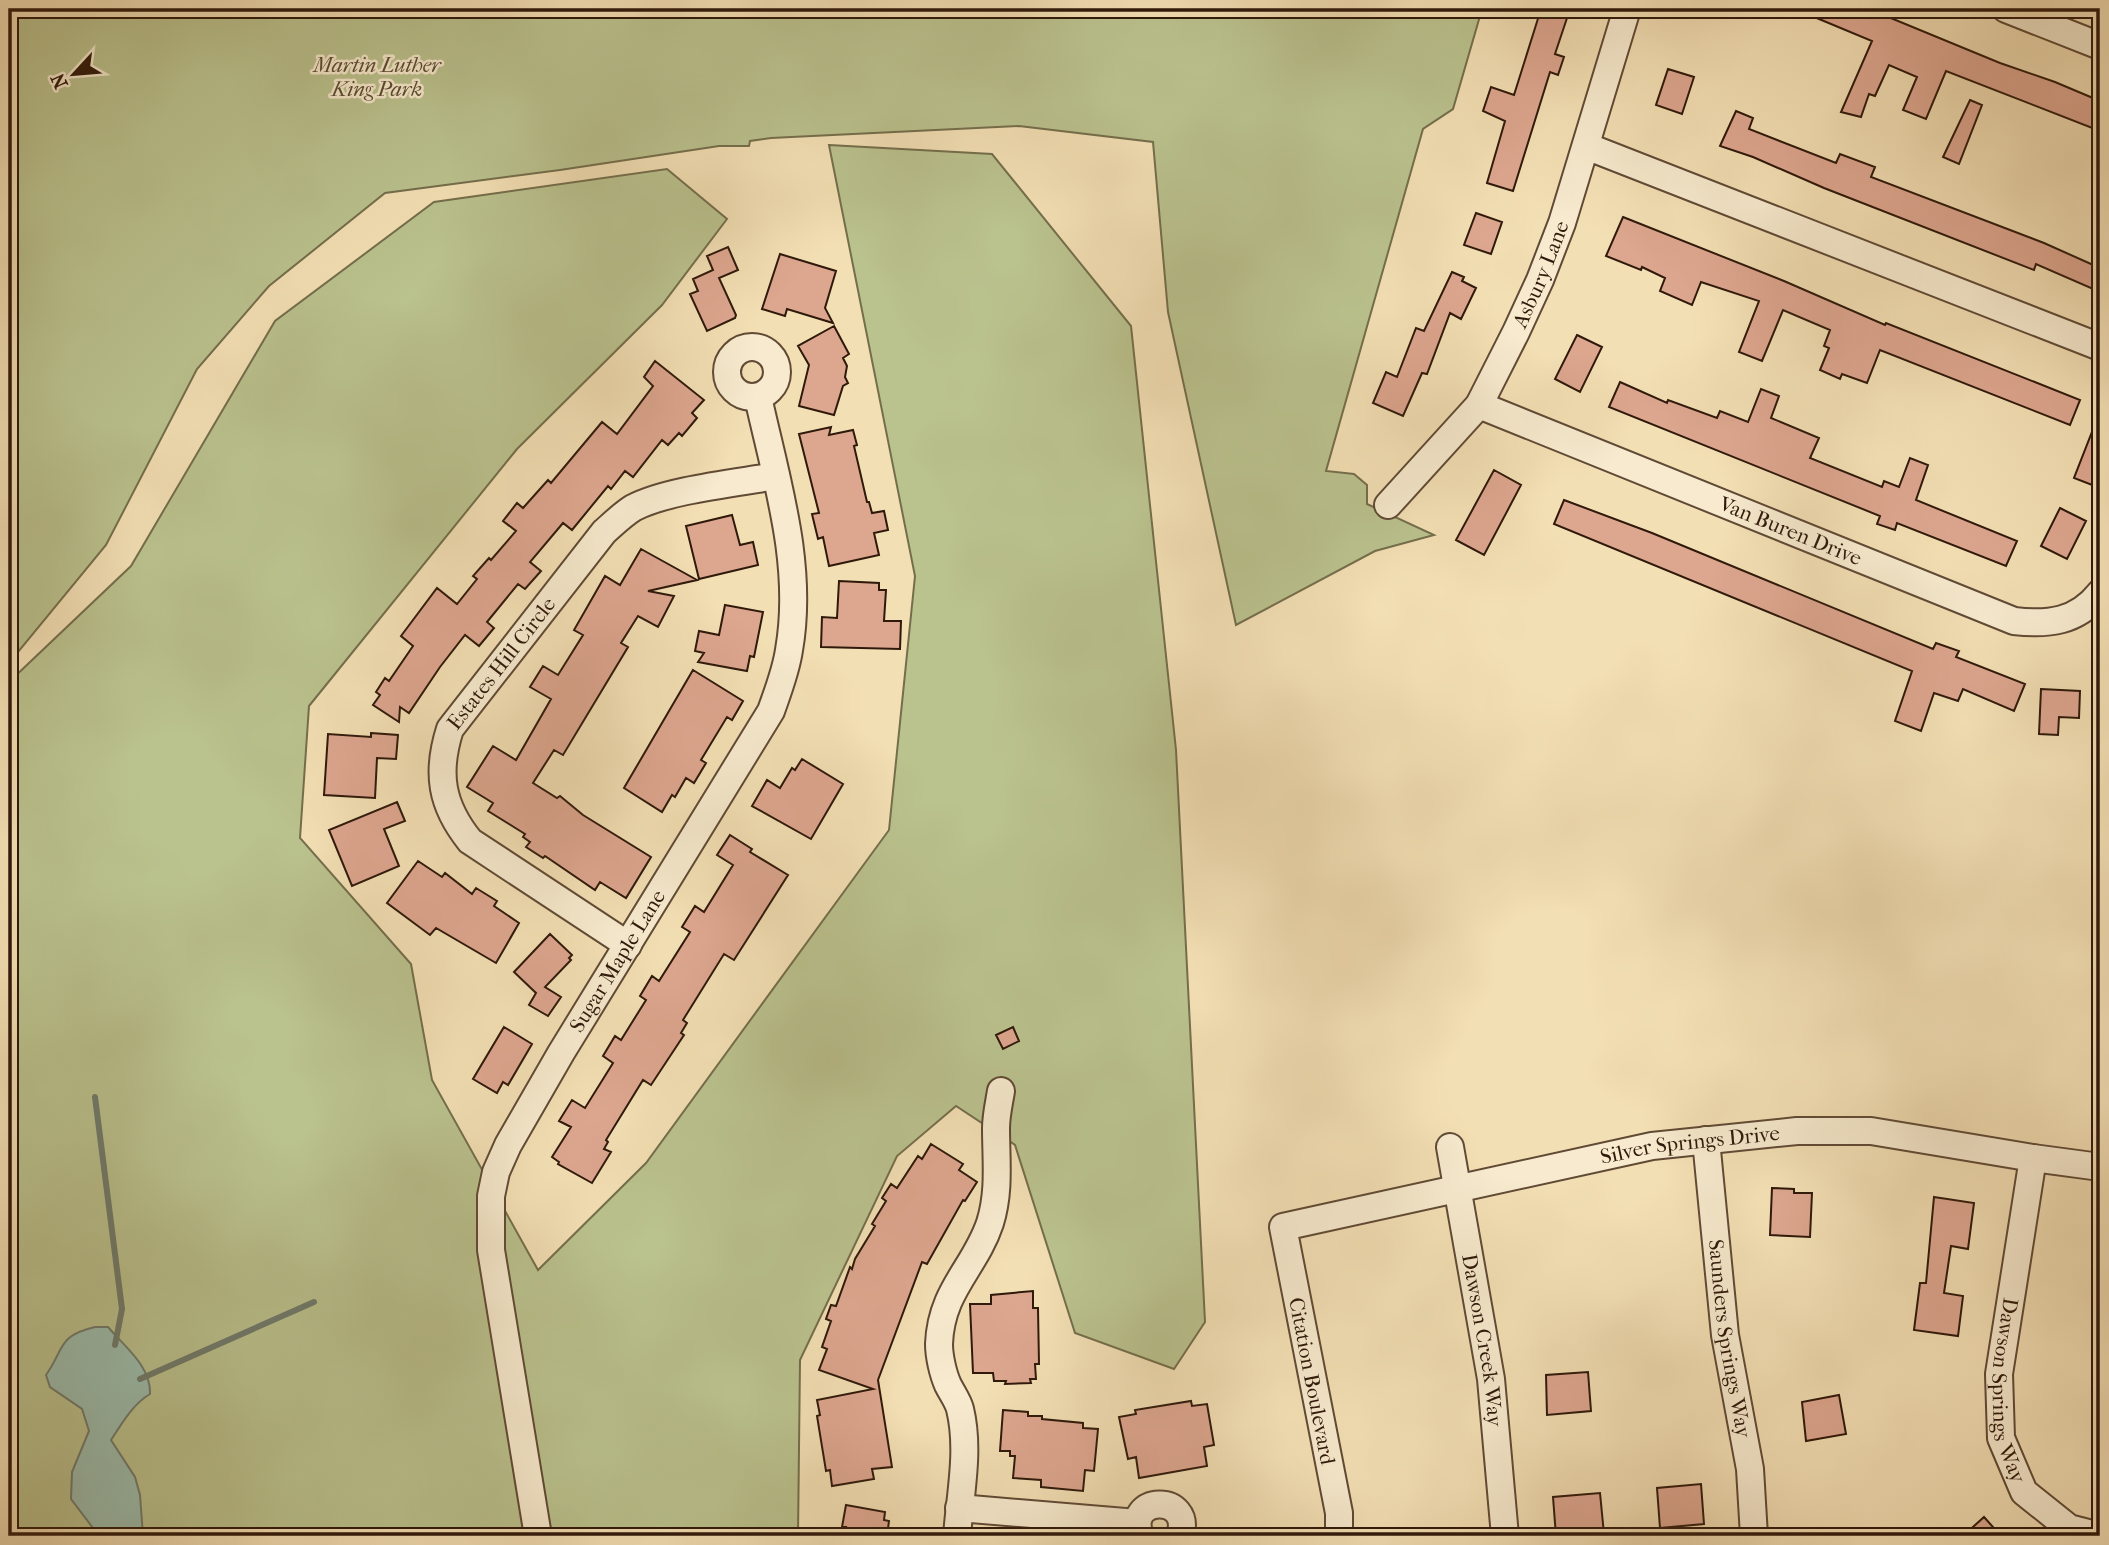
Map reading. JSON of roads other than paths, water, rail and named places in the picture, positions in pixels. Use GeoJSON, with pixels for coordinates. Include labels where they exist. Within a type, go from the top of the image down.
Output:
{"type":"FeatureCollection","features":[{"type":"Feature","properties":{"kind":"street","name":"Asbury Lane"},"geometry":{"type":"LineString","coordinates":[[1388,505],[1479,405],[1540,280],[1586,146],[1628,9]]}},
{"type":"Feature","properties":{"kind":"street"},"geometry":{"type":"LineString","coordinates":[[2006,9],[2100,46]]}},
{"type":"Feature","properties":{"kind":"street"},"geometry":{"type":"LineString","coordinates":[[1586,146],[2100,347]]}},
{"type":"Feature","properties":{"kind":"street","name":"Sugar Maple Lane"},"geometry":{"type":"LineString","coordinates":[[538,1536],[491,1250],[491,1196],[496,1172],[508,1145],[756,739],[771,711],[785,670],[790,648],[794,594],[792,562],[758,397]]}},
{"type":"Feature","properties":{"kind":"street","name":"Van Buren Drive"},"geometry":{"type":"LineString","coordinates":[[1479,405],[2014,621],[2036,624],[2072,617],[2086,609],[2100,593]]}},
{"type":"Feature","properties":{"kind":"street","name":"Estates Hill Circle"},"geometry":{"type":"LineString","coordinates":[[628,946],[470,841],[456,824],[446,802],[442,780],[444,748],[450,729],[604,532],[620,516],[663,497],[776,476]]}},
{"type":"Feature","properties":{"kind":"street"},"geometry":{"type":"LineString","coordinates":[[957,1536],[964,1445],[960,1408],[947,1382],[939,1347],[941,1322],[944,1308],[954,1288],[985,1237],[996,1201],[996,1125],[1000,1091]]}},
{"type":"Feature","properties":{"kind":"street","name":"Silver Springs Drive"},"geometry":{"type":"LineString","coordinates":[[1283,1227],[1652,1146],[1797,1131],[1871,1131],[2100,1167]]}},
{"type":"Feature","properties":{"kind":"street","name":"Saunders Springs Way"},"geometry":{"type":"LineString","coordinates":[[1706,1140],[1725,1335],[1750,1469],[1754,1536]]}},
{"type":"Feature","properties":{"kind":"street","name":"Dawson Creek Way"},"geometry":{"type":"LineString","coordinates":[[1450,1147],[1491,1380],[1504,1536]]}},
{"type":"Feature","properties":{"kind":"street","name":"Dawson Springs Way"},"geometry":{"type":"LineString","coordinates":[[2033,1158],[1999,1374],[2001,1438],[2024,1492],[2069,1528],[2100,1536]]}},
{"type":"Feature","properties":{"kind":"street","name":"Citation Boulevard"},"geometry":{"type":"LineString","coordinates":[[1283,1227],[1339,1513],[1339,1536]]}},
{"type":"Feature","properties":{"kind":"street"},"geometry":{"type":"LineString","coordinates":[[960,1508],[1138,1530],[1140,1516],[1151,1505],[1166,1505],[1173,1508],[1182,1521],[1180,1536]]}},
{"type":"Feature","properties":{"kind":"waterway"},"geometry":{"type":"LineString","coordinates":[[95,1097],[122,1309],[115,1345]]}},
{"type":"Feature","properties":{"kind":"waterway"},"geometry":{"type":"LineString","coordinates":[[140,1379],[314,1302]]}},
{"type":"Feature","properties":{"kind":"park label","name":"Martin Luther King Park"},"geometry":{"type":"Point","coordinates":[377,77]}}]}
